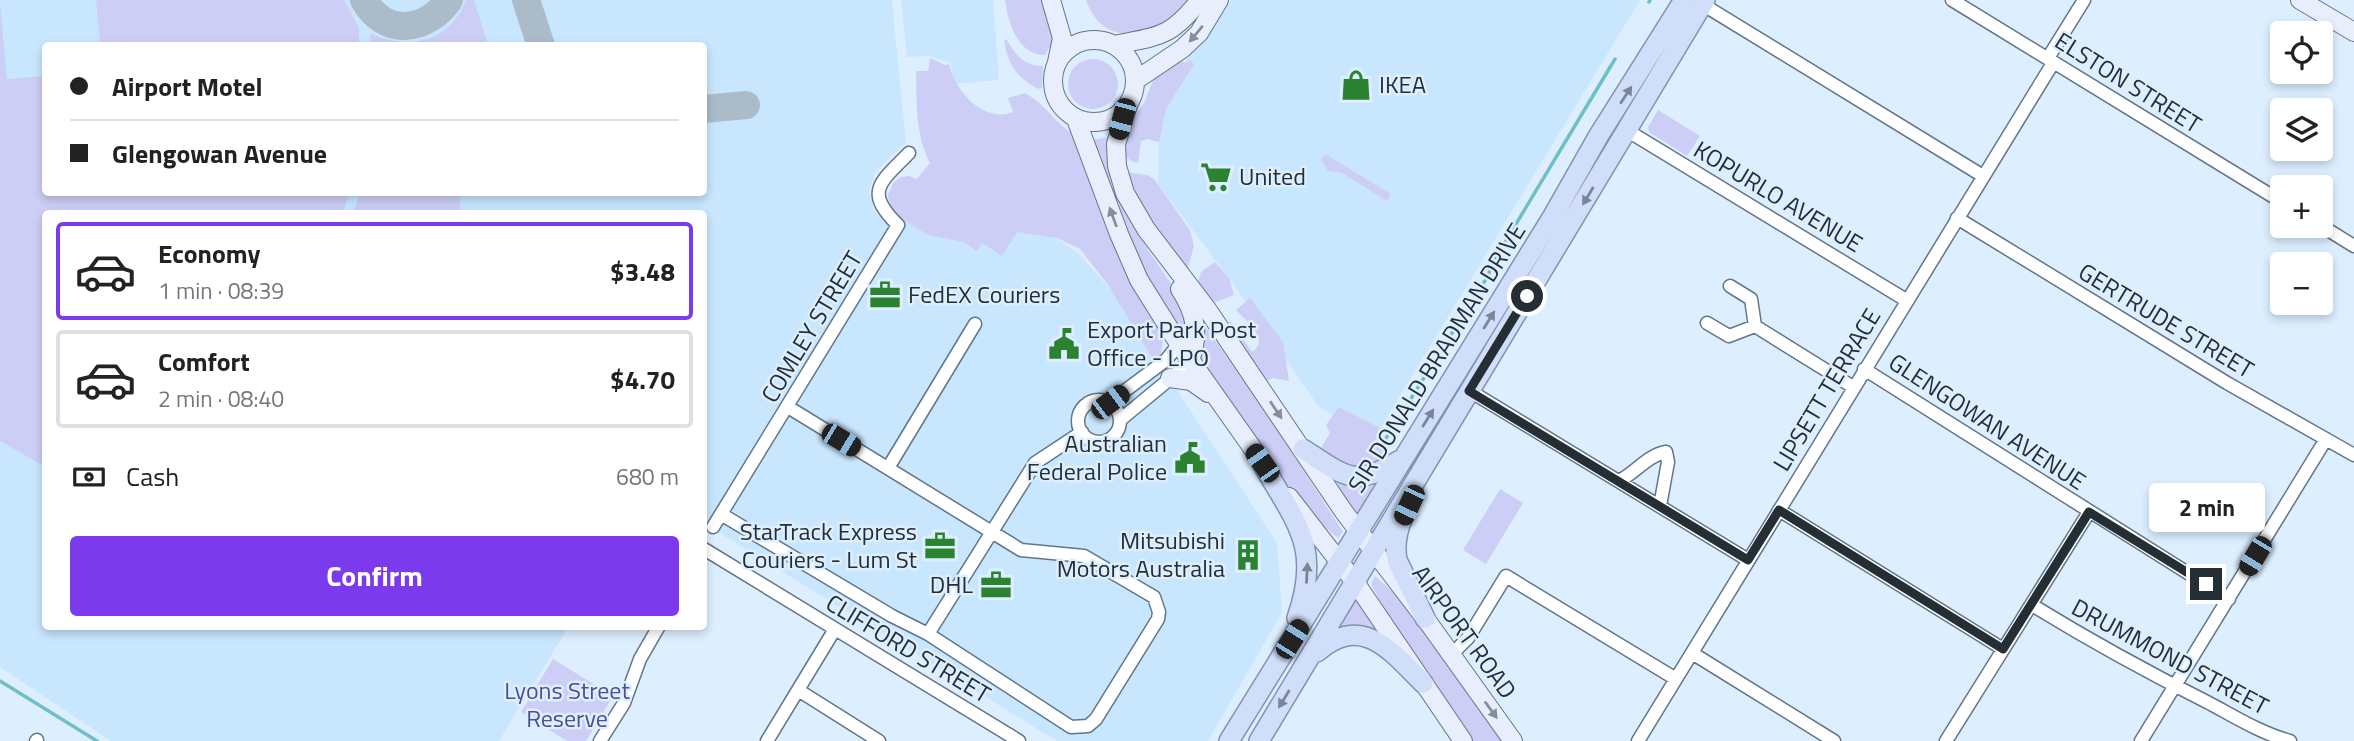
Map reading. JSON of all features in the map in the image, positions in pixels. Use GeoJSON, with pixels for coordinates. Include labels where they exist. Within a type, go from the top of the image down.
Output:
{"type":"FeatureCollection","features":[{"type":"Feature","properties":{"kind":"main road"},"geometry":{"type":"LineString","coordinates":[[1051,0],[1062,38],[1052,81],[1056,99],[1068,114],[1076,119],[1099,122],[1110,120],[1128,105]]}},
{"type":"Feature","properties":{"kind":"main road"},"geometry":{"type":"LineString","coordinates":[[1114,45],[1142,41],[1174,29],[1200,0]]}},
{"type":"Feature","properties":{"kind":"main road"},"geometry":{"type":"LineString","coordinates":[[1136,80],[1182,49],[1199,33],[1219,0]]}},
{"type":"Feature","properties":{"kind":"main road"},"geometry":{"type":"LineString","coordinates":[[2300,0],[2354,33]]}},
{"type":"Feature","properties":{"kind":"main road","name":"SIR DONALD BRADMAN DRIVE"},"geometry":{"type":"LineString","coordinates":[[1259,741],[1628,131],[1697,1]]}},
{"type":"Feature","properties":{"kind":"main road","name":"SIR DONALD BRADMAN DRIVE"},"geometry":{"type":"LineString","coordinates":[[1229,741],[1553,216],[1599,135],[1697,1]]}},
{"type":"Feature","properties":{"kind":"main road"},"geometry":{"type":"LineString","coordinates":[[1056,64],[1069,48],[1085,40],[1101,40],[1126,54],[1133,66],[1136,80],[1116,144],[1117,166],[1125,193],[1162,264],[1190,305],[1196,334],[1190,360]]}},
{"type":"Feature","properties":{"kind":"main road"},"geometry":{"type":"LineString","coordinates":[[1076,119],[1132,265],[1179,344],[1262,463],[1355,582],[1462,741]]}},
{"type":"Feature","properties":{"kind":"main road"},"geometry":{"type":"LineString","coordinates":[[1553,216],[1613,135],[1628,131]]}},
{"type":"Feature","properties":{"kind":"main road","name":"AIRPORT ROAD"},"geometry":{"type":"LineString","coordinates":[[1146,229],[1207,309],[1359,531],[1513,741]]}},
{"type":"Feature","properties":{"kind":"main road"},"geometry":{"type":"LineString","coordinates":[[1170,378],[1198,385],[1223,407]]}},
{"type":"Feature","properties":{"kind":"main road"},"geometry":{"type":"LineString","coordinates":[[1303,449],[1340,473],[1356,478],[1378,474],[1403,458]]}},
{"type":"Feature","properties":{"kind":"main road"},"geometry":{"type":"LineString","coordinates":[[1425,618],[1405,578],[1395,550],[1397,529],[1432,455]]}},
{"type":"Feature","properties":{"kind":"main road"},"geometry":{"type":"LineString","coordinates":[[1262,463],[1300,529],[1308,564],[1301,606],[1278,661]]}},
{"type":"Feature","properties":{"kind":"main road"},"geometry":{"type":"LineString","coordinates":[[1310,658],[1338,637],[1367,637],[1378,640],[1423,683]]}},
{"type":"Feature","properties":{"kind":"street","name":"ELSTON STREET"},"geometry":{"type":"LineString","coordinates":[[1952,0],[2270,195]]}},
{"type":"Feature","properties":{"kind":"street","name":"LIPSETT TERRACE"},"geometry":{"type":"LineString","coordinates":[[1638,741],[1983,176],[2084,0]]}},
{"type":"Feature","properties":{"kind":"street"},"geometry":{"type":"LineString","coordinates":[[1697,1],[1983,176]]}},
{"type":"Feature","properties":{"kind":"street","name":"KOPURLO AVENUE"},"geometry":{"type":"LineString","coordinates":[[1628,131],[1906,300]]}},
{"type":"Feature","properties":{"kind":"street","name":"COMLEY STREET"},"geometry":{"type":"LineString","coordinates":[[707,540],[898,225],[886,214],[880,203],[878,190],[909,153]]}},
{"type":"Feature","properties":{"kind":"street","name":"GERTRUDE STREET"},"geometry":{"type":"LineString","coordinates":[[1957,218],[2227,383],[2354,456]]}},
{"type":"Feature","properties":{"kind":"street"},"geometry":{"type":"LineString","coordinates":[[2333,233],[2354,246]]}},
{"type":"Feature","properties":{"kind":"street"},"geometry":{"type":"LineString","coordinates":[[1730,286],[1751,299],[1755,326],[1853,387]]}},
{"type":"Feature","properties":{"kind":"street"},"geometry":{"type":"LineString","coordinates":[[1707,323],[1729,336],[1755,326]]}},
{"type":"Feature","properties":{"kind":"street"},"geometry":{"type":"LineString","coordinates":[[888,468],[975,324]]}},
{"type":"Feature","properties":{"kind":"street"},"geometry":{"type":"LineString","coordinates":[[1110,402],[1119,413],[1116,433],[1105,440],[1092,440],[1082,432],[1078,419],[1083,407],[1093,401],[1110,402],[1166,360],[1179,344]]}},
{"type":"Feature","properties":{"kind":"street"},"geometry":{"type":"LineString","coordinates":[[1120,420],[1190,360]]}},
{"type":"Feature","properties":{"kind":"street","name":"GLENGOWAN AVENUE"},"geometry":{"type":"LineString","coordinates":[[1864,369],[2229,598]]}},
{"type":"Feature","properties":{"kind":"street"},"geometry":{"type":"LineString","coordinates":[[1469,391],[1748,560]]}},
{"type":"Feature","properties":{"kind":"street"},"geometry":{"type":"LineString","coordinates":[[721,514],[892,616],[928,634],[1071,727],[1088,726],[1103,708],[1158,619],[1159,612],[1154,597],[1084,556],[1021,550],[788,407]]}},
{"type":"Feature","properties":{"kind":"street"},"geometry":{"type":"LineString","coordinates":[[928,634],[1035,463],[1082,432]]}},
{"type":"Feature","properties":{"kind":"street"},"geometry":{"type":"LineString","coordinates":[[2141,741],[2326,439]]}},
{"type":"Feature","properties":{"kind":"street"},"geometry":{"type":"LineString","coordinates":[[1619,481],[1633,474],[1656,454],[1666,452],[1668,462],[1660,506]]}},
{"type":"Feature","properties":{"kind":"street"},"geometry":{"type":"LineString","coordinates":[[1779,510],[2003,649]]}},
{"type":"Feature","properties":{"kind":"street"},"geometry":{"type":"LineString","coordinates":[[1946,741],[2089,512]]}},
{"type":"Feature","properties":{"kind":"street","name":"CLIFFORD STREET"},"geometry":{"type":"LineString","coordinates":[[707,543],[835,629],[1019,741]]}},
{"type":"Feature","properties":{"kind":"street"},"geometry":{"type":"LineString","coordinates":[[1451,655],[1468,638],[1506,576],[1676,679]]}},
{"type":"Feature","properties":{"kind":"street","name":"DRUMMOND STREET"},"geometry":{"type":"LineString","coordinates":[[2032,605],[2086,638],[2272,739],[2290,741]]}},
{"type":"Feature","properties":{"kind":"street"},"geometry":{"type":"LineString","coordinates":[[767,741],[835,629]]}},
{"type":"Feature","properties":{"kind":"street"},"geometry":{"type":"LineString","coordinates":[[600,741],[624,703],[640,659],[657,630]]}},
{"type":"Feature","properties":{"kind":"street"},"geometry":{"type":"LineString","coordinates":[[1692,653],[1834,741]]}},
{"type":"Feature","properties":{"kind":"street"},"geometry":{"type":"LineString","coordinates":[[798,690],[880,741]]}},
{"type":"Feature","properties":{"kind":"street"},"geometry":{"type":"LineString","coordinates":[[991,741],[999,728]]}},
{"type":"Feature","properties":{"kind":"shaded area"},"geometry":{"type":"Polygon","coordinates":[[[0,0],[892,0],[906,142],[875,172],[869,192],[875,213],[891,227],[905,205],[1050,234],[1078,253],[1114,294],[1277,543],[1282,613],[1208,741],[1057,741],[707,525],[707,210],[42,210],[42,630],[566,630],[499,741],[111,741],[0,667],[0,0]]]}},
{"type":"Feature","properties":{"kind":"shaded area"},"geometry":{"type":"Polygon","coordinates":[[[901,0],[993,0],[999,80],[953,84],[951,63],[929,56],[907,57],[901,0]]]}},
{"type":"Feature","properties":{"kind":"shaded area"},"geometry":{"type":"Polygon","coordinates":[[[1231,0],[1640,0],[1374,439],[1319,407],[1229,278],[1158,184],[1159,111],[1182,66],[1231,0]]]}},
{"type":"Feature","properties":{"kind":"green space"},"geometry":{"type":"Polygon","coordinates":[[[96,0],[344,0],[359,28],[359,42],[100,42],[96,0]]]}},
{"type":"Feature","properties":{"kind":"green space"},"geometry":{"type":"Polygon","coordinates":[[[466,0],[474,0],[487,42],[413,42],[439,34],[459,15],[466,0]]]}},
{"type":"Feature","properties":{"kind":"green space"},"geometry":{"type":"Polygon","coordinates":[[[1005,0],[1045,0],[1054,40],[1045,55],[1036,54],[1021,44],[1012,28],[1005,0]]]}},
{"type":"Feature","properties":{"kind":"green space"},"geometry":{"type":"Polygon","coordinates":[[[1086,0],[1189,0],[1177,12],[1149,29],[1119,33],[1106,28],[1095,17],[1086,0]]]}},
{"type":"Feature","properties":{"kind":"green space"},"geometry":{"type":"Polygon","coordinates":[[[0,3],[7,79],[42,76],[42,196],[348,196],[344,210],[42,210],[42,465],[0,441],[0,3]]]}},
{"type":"Feature","properties":{"kind":"green space"},"geometry":{"type":"Polygon","coordinates":[[[370,33],[384,39],[413,42],[371,42],[370,33]]]}},
{"type":"Feature","properties":{"kind":"green space"},"geometry":{"type":"Polygon","coordinates":[[[1004,40],[1007,40],[1017,55],[1026,62],[1043,66],[1042,87],[1039,89],[1019,75],[1008,56],[1004,40]]]}},
{"type":"Feature","properties":{"kind":"green space"},"geometry":{"type":"Polygon","coordinates":[[[930,58],[945,65],[949,64],[964,94],[981,109],[991,113],[1013,112],[1008,98],[1025,93],[1075,135],[1163,340],[1161,355],[1154,361],[1108,285],[1080,249],[1057,238],[1017,232],[1002,256],[982,243],[977,251],[964,242],[928,235],[896,215],[889,205],[888,195],[893,183],[901,177],[917,179],[930,163],[919,130],[916,71],[928,71],[930,58]]]}},
{"type":"Feature","properties":{"kind":"green space"},"geometry":{"type":"Polygon","coordinates":[[[1093,59],[1110,67],[1118,84],[1110,101],[1093,109],[1076,101],[1068,84],[1076,67],[1093,59]]]}},
{"type":"Feature","properties":{"kind":"green space"},"geometry":{"type":"Polygon","coordinates":[[[1182,60],[1185,63],[1190,60],[1194,64],[1166,109],[1159,142],[1147,139],[1141,141],[1138,163],[1128,159],[1124,153],[1130,126],[1144,103],[1154,78],[1182,60]]]}},
{"type":"Feature","properties":{"kind":"green space"},"geometry":{"type":"Polygon","coordinates":[[[1658,110],[1700,136],[1687,156],[1649,132],[1648,127],[1658,110]]]}},
{"type":"Feature","properties":{"kind":"green space"},"geometry":{"type":"Polygon","coordinates":[[[1114,136],[1124,208],[1148,250],[1183,301],[1189,342],[1183,344],[1127,236],[1092,140],[1114,136]]]}},
{"type":"Feature","properties":{"kind":"green space"},"geometry":{"type":"Polygon","coordinates":[[[1325,154],[1391,194],[1387,201],[1342,173],[1328,171],[1321,160],[1325,154]]]}},
{"type":"Feature","properties":{"kind":"green space"},"geometry":{"type":"Polygon","coordinates":[[[1126,172],[1147,175],[1154,179],[1190,230],[1194,246],[1187,271],[1137,200],[1126,172]]]}},
{"type":"Feature","properties":{"kind":"green space"},"geometry":{"type":"Polygon","coordinates":[[[359,196],[459,196],[461,210],[354,210],[359,196]]]}},
{"type":"Feature","properties":{"kind":"green space"},"geometry":{"type":"Polygon","coordinates":[[[1215,262],[1229,278],[1234,295],[1216,302],[1208,298],[1197,285],[1201,272],[1215,262]]]}},
{"type":"Feature","properties":{"kind":"green space"},"geometry":{"type":"Polygon","coordinates":[[[1250,298],[1283,342],[1289,381],[1273,378],[1267,381],[1231,332],[1229,319],[1252,352],[1257,347],[1259,342],[1255,330],[1236,310],[1250,298]]]}},
{"type":"Feature","properties":{"kind":"green space"},"geometry":{"type":"Polygon","coordinates":[[[1202,322],[1264,409],[1343,532],[1338,538],[1301,503],[1194,359],[1202,322]]]}},
{"type":"Feature","properties":{"kind":"green space"},"geometry":{"type":"Polygon","coordinates":[[[1339,407],[1382,429],[1374,444],[1392,455],[1365,470],[1332,462],[1321,448],[1330,433],[1326,425],[1339,407]]]}},
{"type":"Feature","properties":{"kind":"green space"},"geometry":{"type":"Polygon","coordinates":[[[1337,481],[1381,487],[1360,521],[1340,491],[1337,481]]]}},
{"type":"Feature","properties":{"kind":"green space"},"geometry":{"type":"Polygon","coordinates":[[[1500,489],[1523,503],[1486,564],[1463,550],[1500,489]]]}},
{"type":"Feature","properties":{"kind":"green space"},"geometry":{"type":"Polygon","coordinates":[[[1375,576],[1404,602],[1504,741],[1471,741],[1388,616],[1371,584],[1375,576]]]}},
{"type":"Feature","properties":{"kind":"green space"},"geometry":{"type":"Polygon","coordinates":[[[1354,594],[1385,635],[1335,627],[1354,594]]]}},
{"type":"Feature","properties":{"kind":"green space","name":"Lyons Street Reserve"},"geometry":{"type":"Polygon","coordinates":[[[553,659],[613,696],[586,741],[567,741],[521,712],[553,659]]]}},
{"type":"Feature","properties":{"kind":"waterway"},"geometry":{"type":"LineString","coordinates":[[1383,443],[1488,276],[1492,264],[1615,59]]}},
{"type":"Feature","properties":{"kind":"waterway"},"geometry":{"type":"LineString","coordinates":[[0,681],[97,741]]}},
{"type":"Feature","properties":{"kind":"taxiway"},"geometry":{"type":"LineString","coordinates":[[364,0],[383,20],[406,26],[429,19],[449,0]]}},
{"type":"Feature","properties":{"kind":"taxiway"},"geometry":{"type":"LineString","coordinates":[[526,0],[540,42]]}},
{"type":"Feature","properties":{"kind":"taxiway"},"geometry":{"type":"LineString","coordinates":[[707,109],[746,105]]}},
{"type":"Feature","properties":{"kind":"place","name":"IKEA"},"geometry":{"type":"Point","coordinates":[1356,85]}},
{"type":"Feature","properties":{"kind":"place","name":"United"},"geometry":{"type":"Point","coordinates":[1216,177]}},
{"type":"Feature","properties":{"kind":"place","name":"FedEX Couriers"},"geometry":{"type":"Point","coordinates":[885,295]}},
{"type":"Feature","properties":{"kind":"place","name":"Export Park Post Office - LPO"},"geometry":{"type":"Point","coordinates":[1064,344]}},
{"type":"Feature","properties":{"kind":"place","name":"Australian Federal Police"},"geometry":{"type":"Point","coordinates":[1190,458]}},
{"type":"Feature","properties":{"kind":"place","name":"StarTrack Express Couriers - Lum St"},"geometry":{"type":"Point","coordinates":[940,546]}},
{"type":"Feature","properties":{"kind":"place","name":"Mitsubishi Motors Australia"},"geometry":{"type":"Point","coordinates":[1248,555]}},
{"type":"Feature","properties":{"kind":"place","name":"DHL"},"geometry":{"type":"Point","coordinates":[996,585]}},
{"type":"Feature","properties":{"kind":"route"},"geometry":{"type":"LineString","coordinates":[[1527,296],[1469,391],[1748,560],[1779,510],[2003,649],[2089,512],[2206,584]]}}]}
